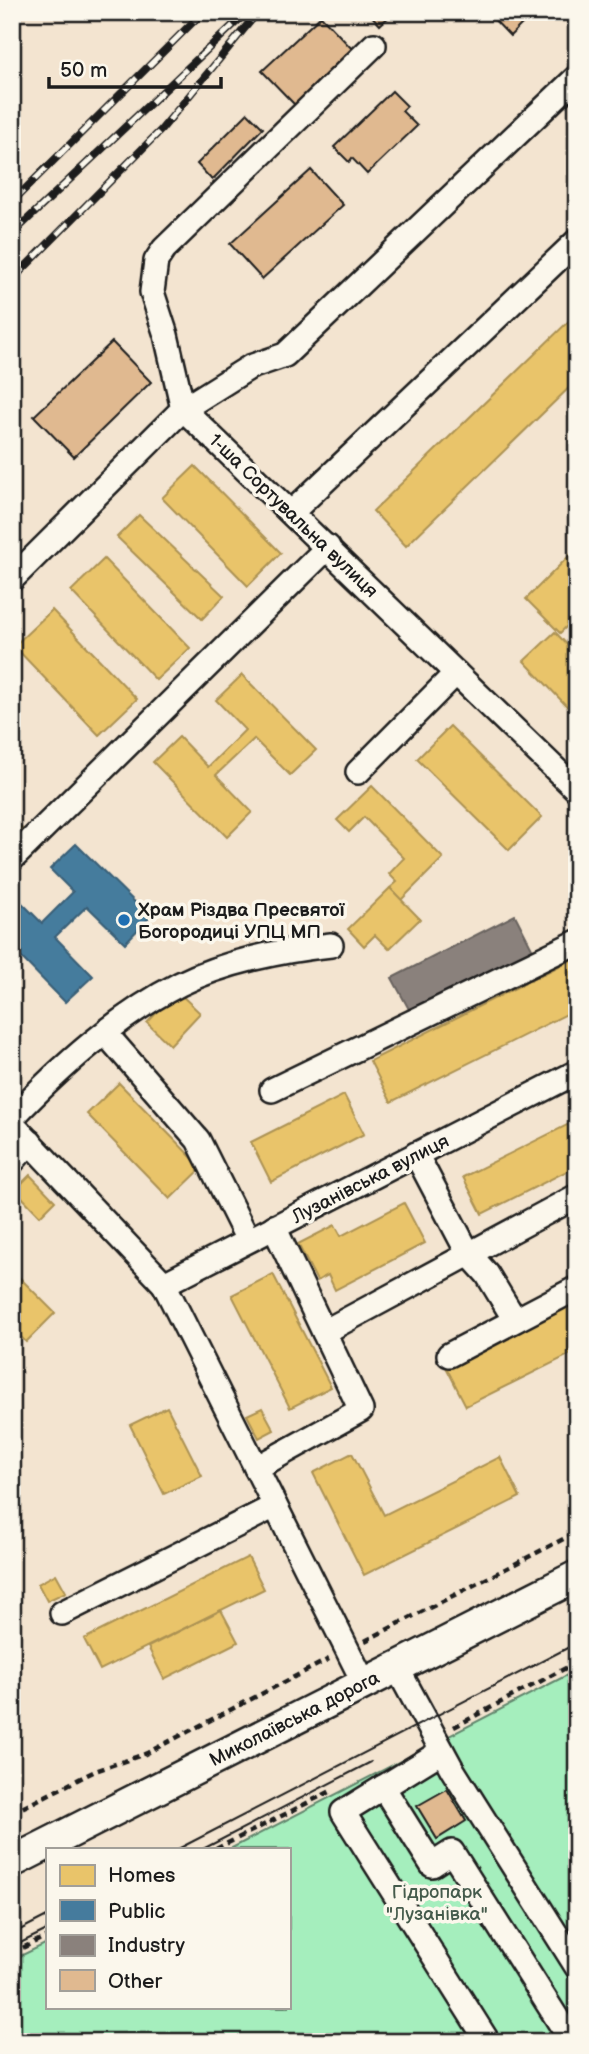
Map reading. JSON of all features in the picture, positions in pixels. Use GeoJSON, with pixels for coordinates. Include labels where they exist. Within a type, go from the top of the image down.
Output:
{"type":"FeatureCollection","features":[{"type":"Feature","properties":{"kind":"main road","name":"Миколаївська дорога"},"geometry":{"type":"LineString","coordinates":[[12,1862],[577,1576]]}},
{"type":"Feature","properties":{"kind":"street"},"geometry":{"type":"LineString","coordinates":[[183,409],[166,335],[152,292],[156,261],[164,249],[374,45]]}},
{"type":"Feature","properties":{"kind":"street"},"geometry":{"type":"LineString","coordinates":[[12,579],[183,409],[250,367],[285,355],[577,77]]}},
{"type":"Feature","properties":{"kind":"street"},"geometry":{"type":"LineString","coordinates":[[292,513],[577,241]]}},
{"type":"Feature","properties":{"kind":"street","name":"1-ша Сортувальна вулиця"},"geometry":{"type":"LineString","coordinates":[[183,409],[577,790]]}},
{"type":"Feature","properties":{"kind":"street"},"geometry":{"type":"LineString","coordinates":[[12,859],[328,547]]}},
{"type":"Feature","properties":{"kind":"street"},"geometry":{"type":"LineString","coordinates":[[358,772],[456,673]]}},
{"type":"Feature","properties":{"kind":"street"},"geometry":{"type":"LineString","coordinates":[[272,1090],[577,942]]}},
{"type":"Feature","properties":{"kind":"street"},"geometry":{"type":"LineString","coordinates":[[12,1118],[55,1074],[144,1005],[182,983],[254,960],[304,948],[331,945]]}},
{"type":"Feature","properties":{"kind":"street"},"geometry":{"type":"LineString","coordinates":[[106,1034],[198,1140],[248,1240]]}},
{"type":"Feature","properties":{"kind":"street","name":"Лузанівська вулиця"},"geometry":{"type":"LineString","coordinates":[[163,1284],[577,1072]]}},
{"type":"Feature","properties":{"kind":"street"},"geometry":{"type":"LineString","coordinates":[[12,1124],[163,1284],[364,1683]]}},
{"type":"Feature","properties":{"kind":"street"},"geometry":{"type":"LineString","coordinates":[[12,1162],[30,1142]]}},
{"type":"Feature","properties":{"kind":"street"},"geometry":{"type":"LineString","coordinates":[[416,1154],[468,1253],[487,1274],[515,1321]]}},
{"type":"Feature","properties":{"kind":"street"},"geometry":{"type":"LineString","coordinates":[[324,1332],[577,1196]]}},
{"type":"Feature","properties":{"kind":"street"},"geometry":{"type":"LineString","coordinates":[[256,1468],[361,1410],[274,1227]]}},
{"type":"Feature","properties":{"kind":"street"},"geometry":{"type":"LineString","coordinates":[[449,1355],[577,1288]]}},
{"type":"Feature","properties":{"kind":"street"},"geometry":{"type":"LineString","coordinates":[[62,1613],[275,1506]]}},
{"type":"Feature","properties":{"kind":"street"},"geometry":{"type":"LineString","coordinates":[[396,1667],[442,1751],[577,1967]]}},
{"type":"Feature","properties":{"kind":"street"},"geometry":{"type":"LineString","coordinates":[[442,1751],[343,1812],[488,2042]]}},
{"type":"Feature","properties":{"kind":"street"},"geometry":{"type":"LineString","coordinates":[[383,1787],[432,1865],[452,1852],[572,2042]]}},
{"type":"Feature","properties":{"kind":"path"},"geometry":{"type":"LineString","coordinates":[[12,1813],[95,1771],[145,1754],[577,1532]]}},
{"type":"Feature","properties":{"kind":"path"},"geometry":{"type":"LineString","coordinates":[[12,1953],[46,1936]]}},
{"type":"Feature","properties":{"kind":"green space","name":"Гідропарк \"Лузанівка\""},"geometry":{"type":"Polygon","coordinates":[[[577,1670],[577,2042],[12,2042],[12,1960],[46,1943],[46,2008],[290,2008],[290,1848],[232,1848],[577,1670]]]}},
{"type":"Feature","properties":{"kind":"building: Homes"},"geometry":{"type":"Polygon","coordinates":[[[577,313],[577,380],[406,546],[373,511],[577,313]]]}},
{"type":"Feature","properties":{"kind":"building: Homes"},"geometry":{"type":"Polygon","coordinates":[[[195,466],[281,553],[248,586],[162,498],[195,466]]]}},
{"type":"Feature","properties":{"kind":"building: Homes"},"geometry":{"type":"Polygon","coordinates":[[[139,515],[224,596],[202,619],[117,537],[139,515]]]}},
{"type":"Feature","properties":{"kind":"building: Homes"},"geometry":{"type":"Polygon","coordinates":[[[577,548],[577,616],[560,633],[526,599],[577,548]]]}},
{"type":"Feature","properties":{"kind":"building: Homes"},"geometry":{"type":"Polygon","coordinates":[[[104,559],[190,648],[156,680],[71,591],[104,559]]]}},
{"type":"Feature","properties":{"kind":"building: Homes"},"geometry":{"type":"Polygon","coordinates":[[[52,610],[137,699],[99,735],[14,646],[52,610]]]}},
{"type":"Feature","properties":{"kind":"building: Homes"},"geometry":{"type":"Polygon","coordinates":[[[555,632],[577,655],[577,717],[524,661],[555,632]]]}},
{"type":"Feature","properties":{"kind":"building: Homes"},"geometry":{"type":"Polygon","coordinates":[[[242,675],[316,750],[290,775],[254,739],[216,775],[252,812],[227,837],[153,762],[179,737],[208,767],[245,730],[216,700],[242,675]]]}},
{"type":"Feature","properties":{"kind":"building: Homes"},"geometry":{"type":"Polygon","coordinates":[[[450,726],[542,817],[509,850],[417,759],[450,726]]]}},
{"type":"Feature","properties":{"kind":"building: Homes"},"geometry":{"type":"Polygon","coordinates":[[[372,786],[443,858],[401,900],[390,888],[397,882],[389,874],[404,858],[364,817],[349,832],[337,820],[372,786]]]}},
{"type":"Feature","properties":{"kind":"building: Homes"},"geometry":{"type":"Polygon","coordinates":[[[12,818],[27,834],[12,848],[12,818]]]}},
{"type":"Feature","properties":{"kind":"building: Homes"},"geometry":{"type":"Polygon","coordinates":[[[390,888],[420,919],[389,949],[375,935],[364,946],[348,929],[390,888]]]}},
{"type":"Feature","properties":{"kind":"building: Homes"},"geometry":{"type":"Polygon","coordinates":[[[577,957],[577,1009],[391,1102],[370,1061],[577,957]]]}},
{"type":"Feature","properties":{"kind":"building: Homes"},"geometry":{"type":"Polygon","coordinates":[[[177,991],[200,1013],[170,1045],[147,1023],[177,991]]]}},
{"type":"Feature","properties":{"kind":"building: Homes"},"geometry":{"type":"Polygon","coordinates":[[[119,1083],[202,1168],[170,1199],[87,1114],[119,1083]]]}},
{"type":"Feature","properties":{"kind":"building: Homes"},"geometry":{"type":"Polygon","coordinates":[[[344,1095],[364,1134],[271,1182],[251,1142],[344,1095]]]}},
{"type":"Feature","properties":{"kind":"building: Homes"},"geometry":{"type":"Polygon","coordinates":[[[577,1120],[577,1166],[482,1214],[463,1177],[577,1120]]]}},
{"type":"Feature","properties":{"kind":"building: Homes"},"geometry":{"type":"Polygon","coordinates":[[[30,1175],[55,1201],[40,1216],[15,1190],[30,1175]]]}},
{"type":"Feature","properties":{"kind":"building: Homes"},"geometry":{"type":"Polygon","coordinates":[[[404,1203],[425,1243],[335,1290],[328,1275],[317,1281],[298,1244],[335,1225],[341,1236],[404,1203]]]}},
{"type":"Feature","properties":{"kind":"building: Homes"},"geometry":{"type":"Polygon","coordinates":[[[12,1270],[55,1313],[26,1342],[12,1328],[12,1270]]]}},
{"type":"Feature","properties":{"kind":"building: Homes"},"geometry":{"type":"Polygon","coordinates":[[[273,1274],[331,1387],[290,1408],[232,1295],[273,1274]]]}},
{"type":"Feature","properties":{"kind":"building: Homes"},"geometry":{"type":"Polygon","coordinates":[[[577,1301],[577,1351],[466,1406],[446,1367],[577,1301]]]}},
{"type":"Feature","properties":{"kind":"building: Homes"},"geometry":{"type":"Polygon","coordinates":[[[167,1407],[202,1476],[164,1494],[130,1425],[167,1407]]]}},
{"type":"Feature","properties":{"kind":"building: Homes"},"geometry":{"type":"Polygon","coordinates":[[[262,1408],[274,1430],[259,1438],[247,1415],[262,1408]]]}},
{"type":"Feature","properties":{"kind":"building: Homes"},"geometry":{"type":"Polygon","coordinates":[[[352,1453],[384,1515],[500,1457],[520,1497],[364,1575],[313,1473],[352,1453]]]}},
{"type":"Feature","properties":{"kind":"building: Homes"},"geometry":{"type":"Polygon","coordinates":[[[248,1557],[264,1589],[100,1670],[84,1639],[248,1557]]]}},
{"type":"Feature","properties":{"kind":"building: Homes"},"geometry":{"type":"Polygon","coordinates":[[[56,1574],[66,1592],[47,1601],[38,1584],[56,1574]]]}},
{"type":"Feature","properties":{"kind":"building: Homes"},"geometry":{"type":"Polygon","coordinates":[[[221,1610],[238,1642],[164,1679],[148,1647],[221,1610]]]}},
{"type":"Feature","properties":{"kind":"building: Public","name":"Храм Різдва Пресвятої Богородиці УПЦ МП"},"geometry":{"type":"Polygon","coordinates":[[[76,844],[150,917],[125,943],[87,906],[55,937],[93,976],[65,1002],[12,948],[12,903],[17,898],[42,923],[73,892],[50,869],[76,844]]]}},
{"type":"Feature","properties":{"kind":"building: Industry"},"geometry":{"type":"Polygon","coordinates":[[[515,915],[533,950],[411,1013],[392,978],[515,915]]]}},
{"type":"Feature","properties":{"kind":"building: Other"},"geometry":{"type":"Polygon","coordinates":[[[368,12],[394,12],[380,25],[368,12]]]}},
{"type":"Feature","properties":{"kind":"building: Other"},"geometry":{"type":"Polygon","coordinates":[[[487,12],[534,12],[510,36],[487,12]]]}},
{"type":"Feature","properties":{"kind":"building: Other"},"geometry":{"type":"Polygon","coordinates":[[[321,16],[354,51],[295,105],[262,71],[321,16]]]}},
{"type":"Feature","properties":{"kind":"building: Other"},"geometry":{"type":"Polygon","coordinates":[[[392,91],[407,106],[402,111],[417,126],[367,174],[352,158],[349,162],[334,147],[392,91]]]}},
{"type":"Feature","properties":{"kind":"building: Other"},"geometry":{"type":"Polygon","coordinates":[[[248,113],[263,128],[212,180],[197,164],[248,113]]]}},
{"type":"Feature","properties":{"kind":"building: Other"},"geometry":{"type":"Polygon","coordinates":[[[311,170],[343,205],[262,279],[230,244],[311,170]]]}},
{"type":"Feature","properties":{"kind":"building: Other"},"geometry":{"type":"Polygon","coordinates":[[[112,342],[151,382],[74,457],[34,416],[112,342]]]}},
{"type":"Feature","properties":{"kind":"building: Other"},"geometry":{"type":"Polygon","coordinates":[[[447,1789],[466,1821],[437,1839],[417,1806],[447,1789]]]}},
{"type":"Feature","properties":{"kind":"tram line"},"geometry":{"type":"LineString","coordinates":[[180,1848],[577,1643]]}},
{"type":"Feature","properties":{"kind":"tram line"},"geometry":{"type":"LineString","coordinates":[[205,1848],[371,1762]]}},
{"type":"Feature","properties":{"kind":"tram line"},"geometry":{"type":"LineString","coordinates":[[12,1934],[46,1917]]}},
{"type":"Feature","properties":{"kind":"tram line"},"geometry":{"type":"LineString","coordinates":[[12,1947],[46,1930]]}},
{"type":"Feature","properties":{"kind":"railway"},"geometry":{"type":"LineString","coordinates":[[12,202],[203,12]]}},
{"type":"Feature","properties":{"kind":"railway"},"geometry":{"type":"LineString","coordinates":[[12,234],[247,12]]}},
{"type":"Feature","properties":{"kind":"railway"},"geometry":{"type":"LineString","coordinates":[[12,280],[161,130],[258,12]]}},
{"type":"Feature","properties":{"kind":"place","name":"Храм Різдва Пресвятої Богородиці УПЦ МП"},"geometry":{"type":"Point","coordinates":[124,920]}}]}
